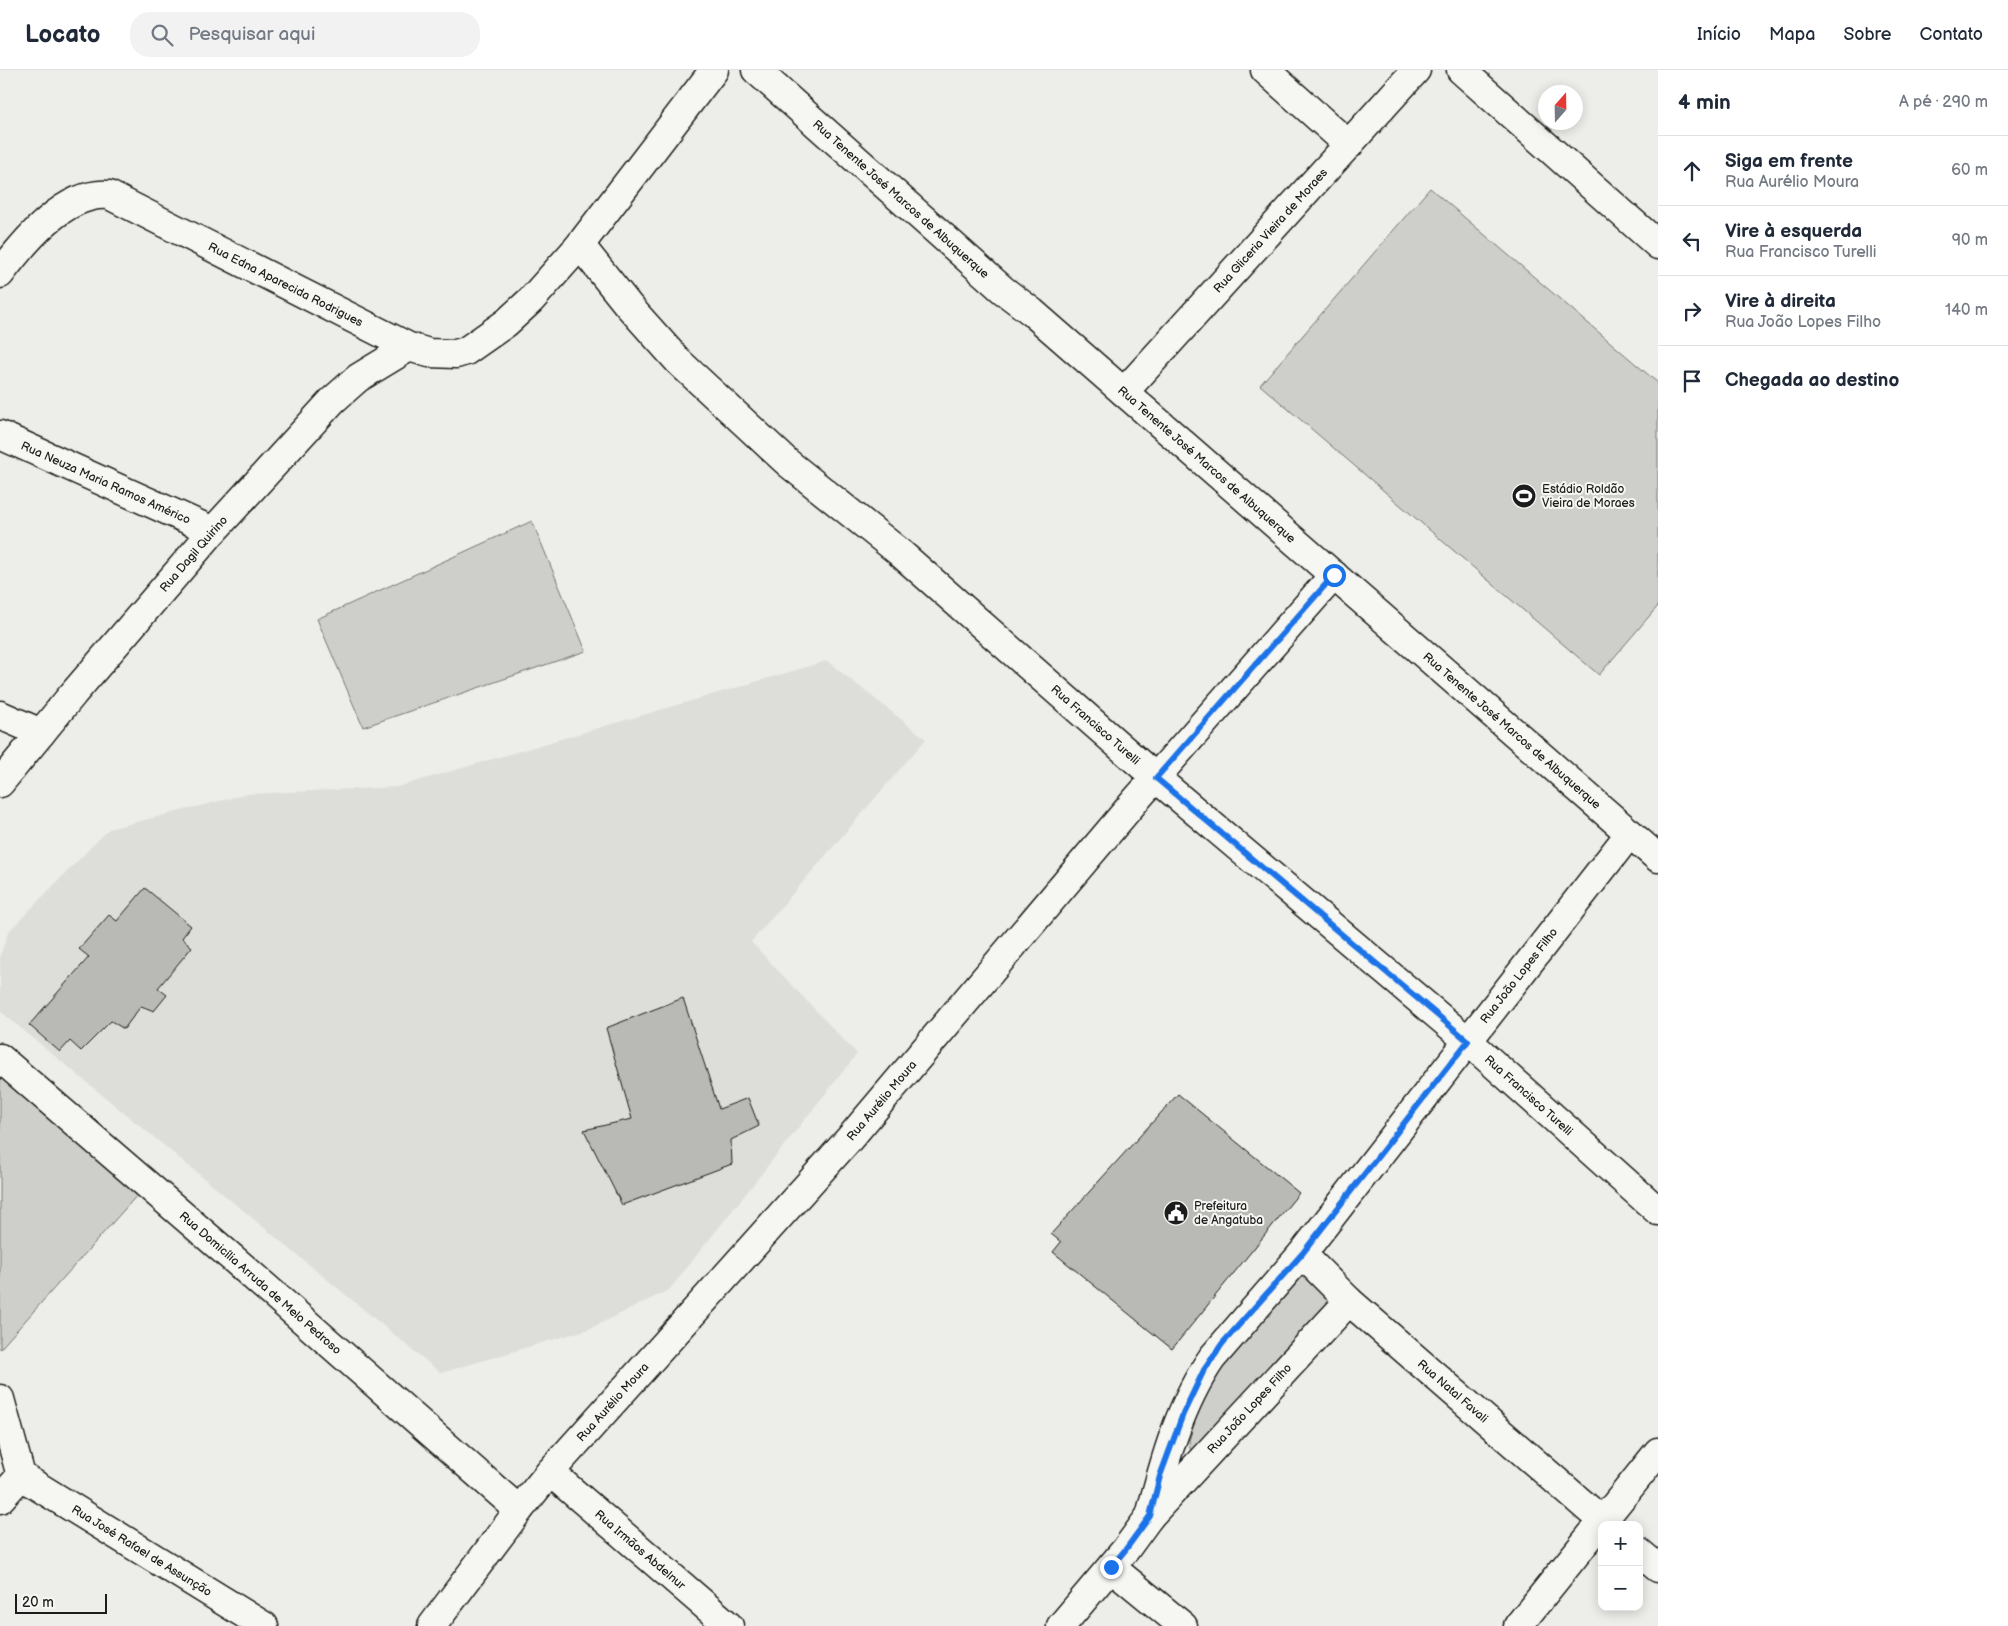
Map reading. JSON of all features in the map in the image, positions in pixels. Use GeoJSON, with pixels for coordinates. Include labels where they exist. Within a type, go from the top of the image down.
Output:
{"type":"FeatureCollection","features":[{"type":"Feature","properties":{"kind":"street"},"geometry":{"type":"LineString","coordinates":[[580,245],[714,70]]}},
{"type":"Feature","properties":{"kind":"street","name":"Rua Tenente José Marcos de Albuquerque"},"geometry":{"type":"LineString","coordinates":[[756,70],[1003,290],[1032,312],[1658,858]]}},
{"type":"Feature","properties":{"kind":"street"},"geometry":{"type":"LineString","coordinates":[[1265,70],[1349,145]]}},
{"type":"Feature","properties":{"kind":"street","name":"Rua Gliceria Vieira de Moraes"},"geometry":{"type":"LineString","coordinates":[[1124,392],[1416,70]]}},
{"type":"Feature","properties":{"kind":"street"},"geometry":{"type":"LineString","coordinates":[[1461,70],[1658,245]]}},
{"type":"Feature","properties":{"kind":"street","name":"Rua Edna Aparecida Rodrigues"},"geometry":{"type":"LineString","coordinates":[[0,274],[29,239],[51,218],[86,196],[109,195],[409,346],[429,353],[444,355],[466,351],[506,323],[531,300],[580,245]]}},
{"type":"Feature","properties":{"kind":"street","name":"Rua Francisco Turelli"},"geometry":{"type":"LineString","coordinates":[[580,245],[628,306],[680,362],[788,463],[898,551],[1156,778],[1468,1041],[1658,1211]]}},
{"type":"Feature","properties":{"kind":"street","name":"Rua Dagil Quirino"},"geometry":{"type":"LineString","coordinates":[[0,783],[41,732],[213,531],[332,401],[358,378],[409,346]]}},
{"type":"Feature","properties":{"kind":"street","name":"Rua Neuza Maria Ramos Américo"},"geometry":{"type":"LineString","coordinates":[[0,435],[213,531]]}},
{"type":"Feature","properties":{"kind":"street","name":"Rua Aurélio Moura"},"geometry":{"type":"LineString","coordinates":[[432,1626],[550,1472],[850,1138],[1156,778],[1334,575]]}},
{"type":"Feature","properties":{"kind":"street"},"geometry":{"type":"LineString","coordinates":[[0,715],[41,732]]}},
{"type":"Feature","properties":{"kind":"street","name":"Rua João Lopes Filho"},"geometry":{"type":"LineString","coordinates":[[1150,1516],[1160,1476],[1180,1422],[1204,1370],[1222,1344],[1302,1254],[1630,833]]}},
{"type":"Feature","properties":{"kind":"street","name":"Rua Domicília Arruda de Melo Pedroso"},"geometry":{"type":"LineString","coordinates":[[0,1058],[237,1262],[519,1510]]}},
{"type":"Feature","properties":{"kind":"street","name":"Rua Natal Favali"},"geometry":{"type":"LineString","coordinates":[[1302,1254],[1349,1301],[1603,1521]]}},
{"type":"Feature","properties":{"kind":"street","name":"Rua João Lopes Filho"},"geometry":{"type":"LineString","coordinates":[[1061,1626],[1126,1549],[1150,1516],[1349,1301]]}},
{"type":"Feature","properties":{"kind":"street"},"geometry":{"type":"LineString","coordinates":[[0,1399],[21,1476],[0,1499]]}},
{"type":"Feature","properties":{"kind":"street"},"geometry":{"type":"LineString","coordinates":[[1606,1521],[1658,1452]]}},
{"type":"Feature","properties":{"kind":"street","name":"Rua Irmãos Abdelnur"},"geometry":{"type":"LineString","coordinates":[[550,1472],[729,1626]]}},
{"type":"Feature","properties":{"kind":"street","name":"Rua José Rafael de Assunção"},"geometry":{"type":"LineString","coordinates":[[21,1476],[264,1626]]}},
{"type":"Feature","properties":{"kind":"street"},"geometry":{"type":"LineString","coordinates":[[1518,1626],[1598,1531]]}},
{"type":"Feature","properties":{"kind":"street"},"geometry":{"type":"LineString","coordinates":[[1643,1555],[1658,1568]]}},
{"type":"Feature","properties":{"kind":"street"},"geometry":{"type":"LineString","coordinates":[[1111,1567],[1183,1626]]}},
{"type":"Feature","properties":{"kind":"shaded area","name":"Estádio Roldão Vieira de Moraes"},"geometry":{"type":"Polygon","coordinates":[[[1430,188],[1658,383],[1658,606],[1599,675],[1260,385],[1430,188]]]}},
{"type":"Feature","properties":{"kind":"shaded area"},"geometry":{"type":"Polygon","coordinates":[[[532,521],[586,651],[363,727],[317,619],[532,521]]]}},
{"type":"Feature","properties":{"kind":"shaded area"},"geometry":{"type":"Polygon","coordinates":[[[827,661],[926,739],[751,942],[857,1054],[669,1290],[589,1329],[441,1373],[0,1011],[0,955],[9,931],[109,829],[247,794],[397,787],[827,661]]]}},
{"type":"Feature","properties":{"kind":"shaded area"},"geometry":{"type":"Polygon","coordinates":[[[0,1041],[155,1175],[0,1349],[0,1041]]]}},
{"type":"Feature","properties":{"kind":"shaded area"},"geometry":{"type":"Polygon","coordinates":[[[1298,1262],[1335,1300],[1193,1467],[1189,1441],[1205,1388],[1298,1262]]]}},
{"type":"Feature","properties":{"kind":"building"},"geometry":{"type":"Polygon","coordinates":[[[145,888],[191,926],[182,938],[192,947],[158,988],[167,995],[154,1011],[141,1006],[124,1029],[111,1021],[81,1051],[70,1041],[60,1052],[29,1025],[89,957],[79,949],[109,915],[117,921],[145,888]]]}},
{"type":"Feature","properties":{"kind":"building"},"geometry":{"type":"Polygon","coordinates":[[[683,998],[719,1109],[748,1098],[759,1126],[731,1140],[732,1164],[622,1205],[584,1130],[632,1119],[606,1028],[683,998]]]}},
{"type":"Feature","properties":{"kind":"building","name":"Prefeitura de Angatuba"},"geometry":{"type":"Polygon","coordinates":[[[1178,1094],[1299,1193],[1172,1349],[1053,1252],[1061,1242],[1051,1234],[1178,1094]]]}},
{"type":"Feature","properties":{"kind":"place","name":"Estádio Roldão Vieira de Moraes"},"geometry":{"type":"Point","coordinates":[1524,496]}},
{"type":"Feature","properties":{"kind":"place","name":"Prefeitura de Angatuba"},"geometry":{"type":"Point","coordinates":[1176,1213]}},
{"type":"Feature","properties":{"kind":"route"},"geometry":{"type":"LineString","coordinates":[[1111,1567],[1150,1516],[1160,1476],[1183,1414],[1204,1370],[1222,1344],[1302,1254],[1468,1041],[1156,778],[1334,575]]}}]}
